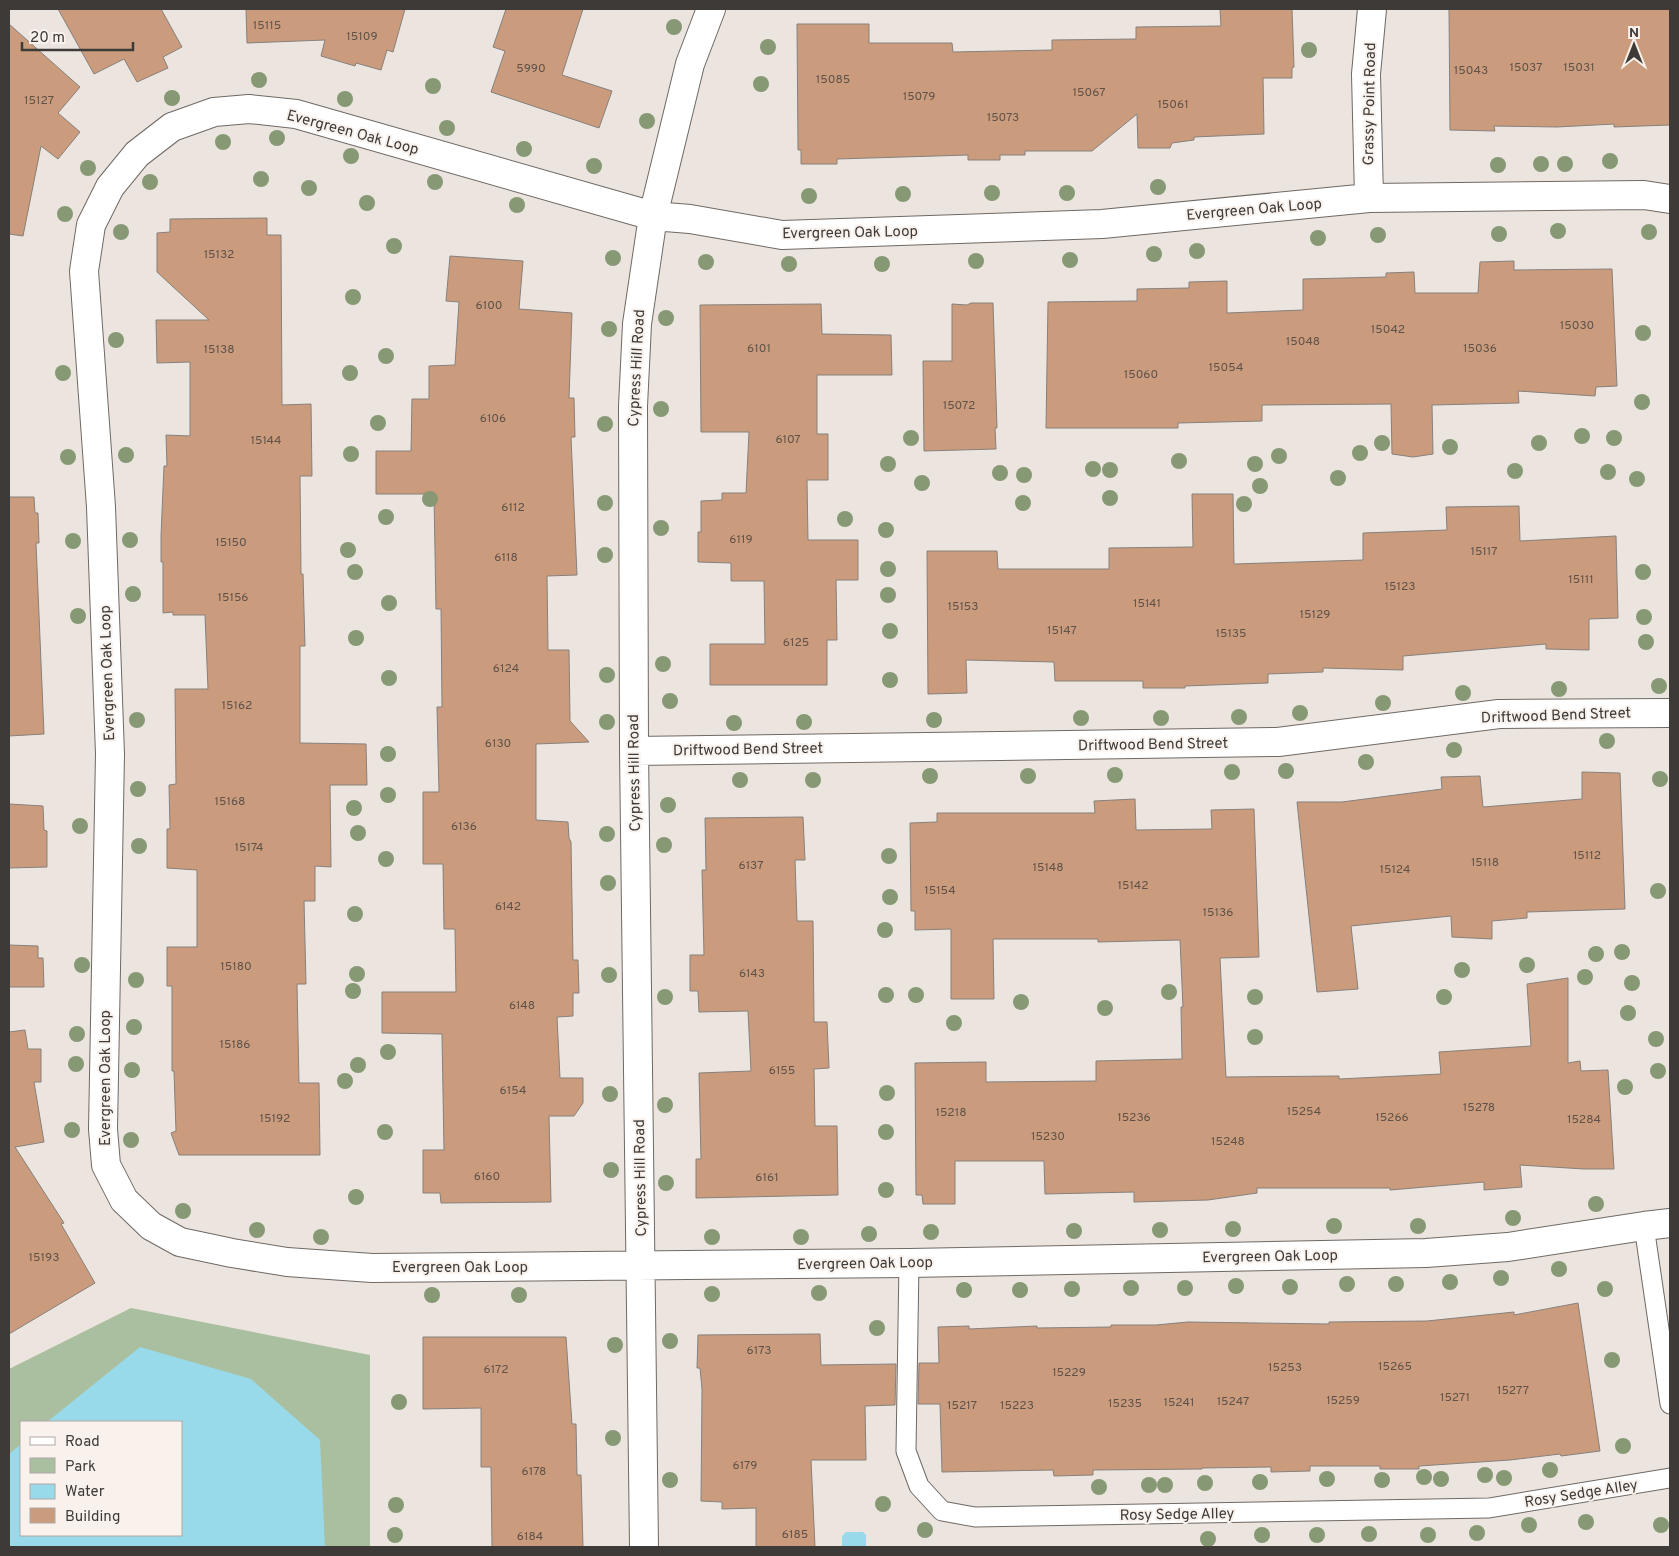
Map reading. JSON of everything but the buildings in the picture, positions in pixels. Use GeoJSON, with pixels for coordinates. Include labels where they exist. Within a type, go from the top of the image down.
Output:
{"type":"FeatureCollection","features":[{"type":"Feature","properties":{"kind":"street","name":"Cypress Hill Road"},"geometry":{"type":"LineString","coordinates":[[644,1547],[634,751],[633,406],[637,324],[653,216],[690,64],[711,9]]}},
{"type":"Feature","properties":{"kind":"street","name":"Grassy Point Road"},"geometry":{"type":"LineString","coordinates":[[1369,198],[1366,74],[1372,9]]}},
{"type":"Feature","properties":{"kind":"street","name":"Evergreen Oak Loop"},"geometry":{"type":"LineString","coordinates":[[1657,1225],[1508,1247],[1426,1253],[908,1263],[372,1268],[287,1262],[232,1253],[180,1242],[151,1226],[124,1200],[106,1164],[103,1129],[110,754],[101,508],[84,271],[91,225],[110,187],[137,154],[172,127],[214,112],[249,109],[296,114],[653,216],[690,219],[782,235],[1102,224],[1369,198],[1644,195],[1670,199]]}},
{"type":"Feature","properties":{"kind":"street","name":"Driftwood Bend Street"},"geometry":{"type":"LineString","coordinates":[[634,751],[1278,742],[1499,714],[1670,713]]}},
{"type":"Feature","properties":{"kind":"lane"},"geometry":{"type":"LineString","coordinates":[[1657,1225],[1670,1404]]}},
{"type":"Feature","properties":{"kind":"lane","name":"Rosy Sedge Alley"},"geometry":{"type":"LineString","coordinates":[[908,1263],[906,1452],[919,1486],[942,1511],[975,1518],[1488,1508],[1670,1478]]}},
{"type":"Feature","properties":{"kind":"green space"},"geometry":{"type":"Polygon","coordinates":[[[131,1308],[370,1355],[370,1547],[9,1547],[9,1369],[131,1308]]]}},
{"type":"Feature","properties":{"kind":"water"},"geometry":{"type":"Polygon","coordinates":[[[140,1347],[251,1379],[320,1440],[325,1547],[9,1547],[9,1454],[20,1445],[20,1536],[182,1536],[182,1421],[48,1421],[140,1347]]]}},
{"type":"Feature","properties":{"kind":"water"},"geometry":{"type":"Polygon","coordinates":[[[846,1532],[863,1532],[866,1535],[866,1547],[842,1547],[842,1536],[846,1532]]]}}]}
